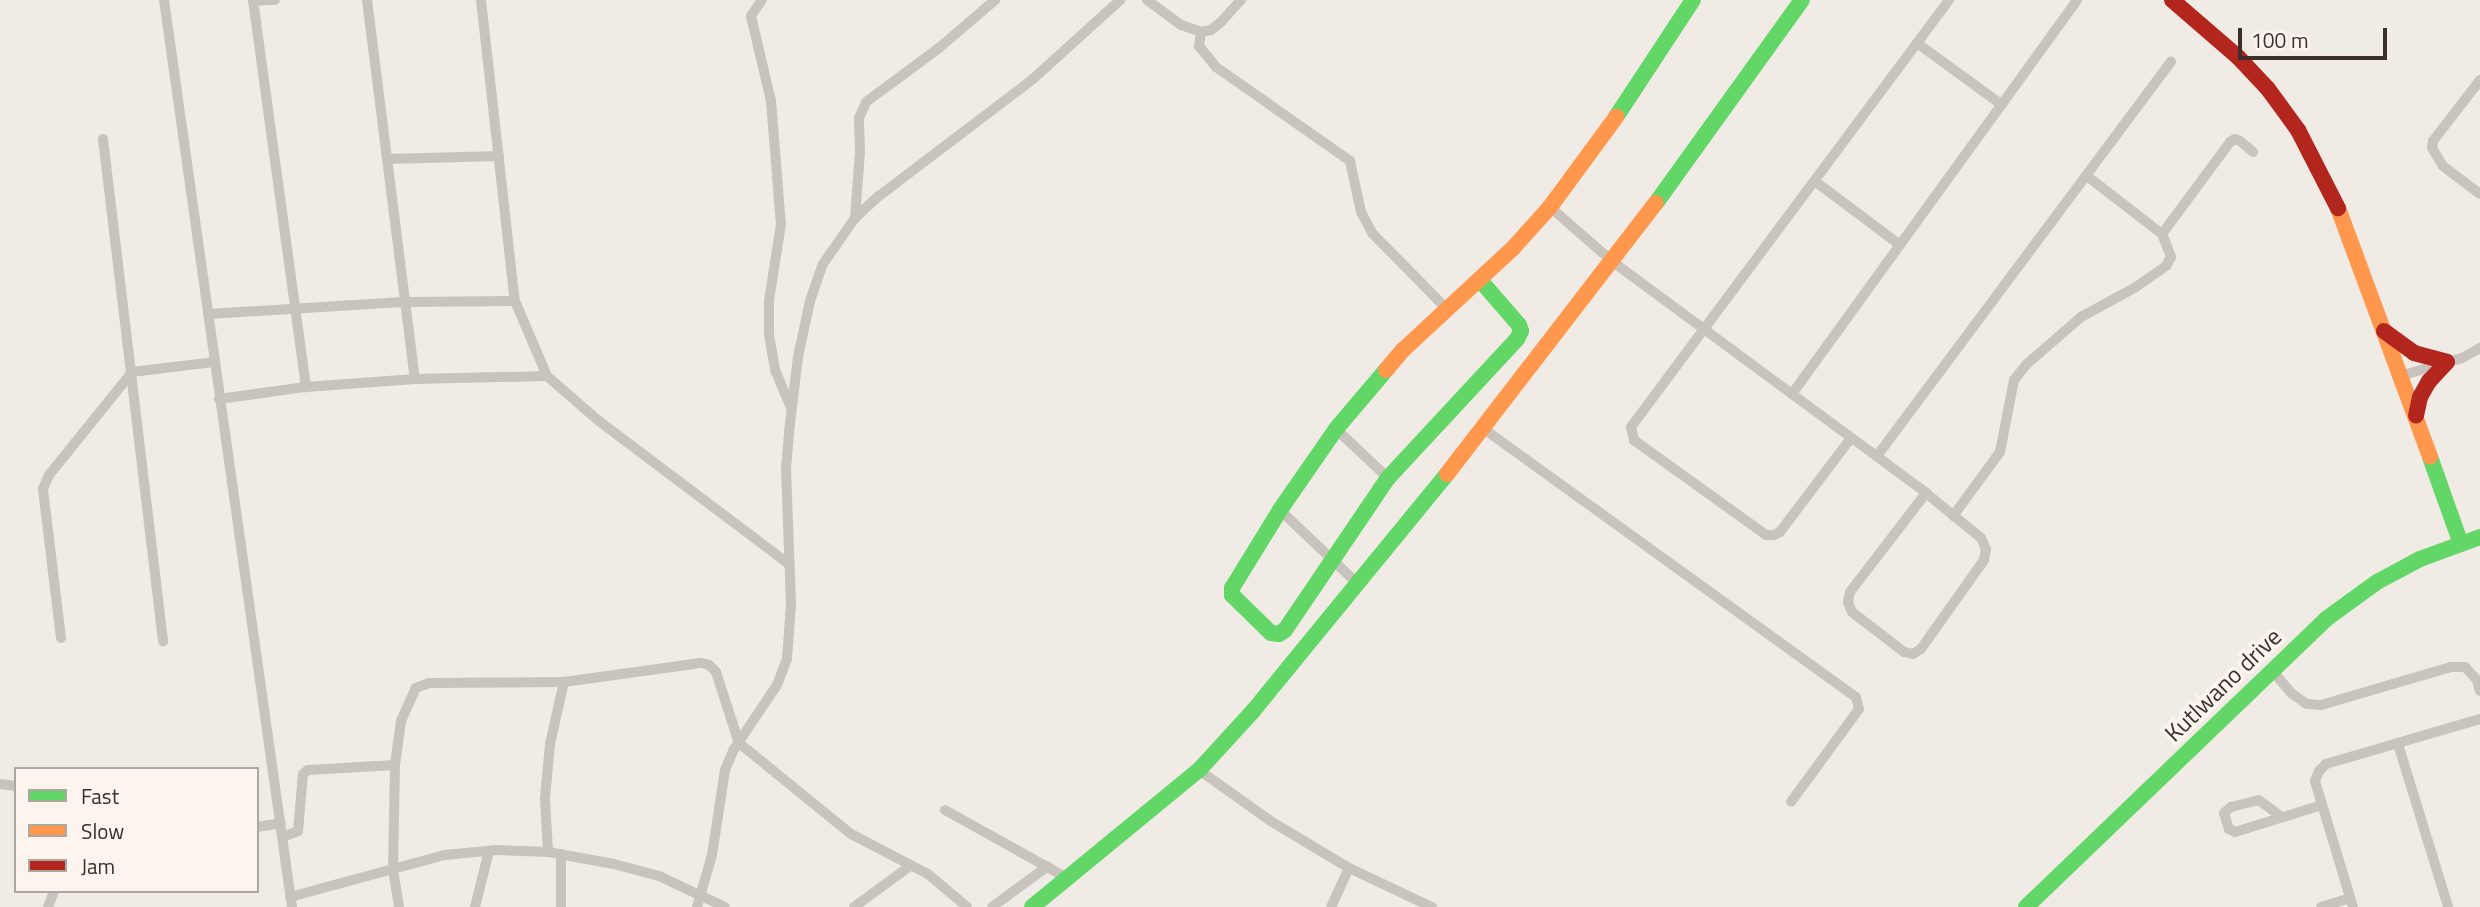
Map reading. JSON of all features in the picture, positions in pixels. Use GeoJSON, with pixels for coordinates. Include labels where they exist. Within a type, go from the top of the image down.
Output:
{"type":"FeatureCollection","features":[{"type":"Feature","properties":{"kind":"street"},"geometry":{"type":"LineString","coordinates":[[164,0],[291,902],[444,855],[489,851],[548,852],[614,864],[659,876],[725,907]]}},
{"type":"Feature","properties":{"kind":"street"},"geometry":{"type":"LineString","coordinates":[[275,0],[253,0],[306,387]]}},
{"type":"Feature","properties":{"kind":"street"},"geometry":{"type":"LineString","coordinates":[[367,0],[415,379]]}},
{"type":"Feature","properties":{"kind":"street"},"geometry":{"type":"LineString","coordinates":[[481,0],[515,301],[547,376],[598,421],[789,564]]}},
{"type":"Feature","properties":{"kind":"street"},"geometry":{"type":"LineString","coordinates":[[762,0],[751,16],[771,101],[781,223],[769,301],[769,335],[775,370],[791,410]]}},
{"type":"Feature","properties":{"kind":"street"},"geometry":{"type":"LineString","coordinates":[[855,218],[860,150],[859,118],[866,102],[939,48],[995,0]]}},
{"type":"Feature","properties":{"kind":"street"},"geometry":{"type":"LineString","coordinates":[[697,907],[712,855],[725,770],[739,743],[777,685],[787,659],[790,631],[786,468],[791,410],[798,357],[810,301],[824,264],[855,218],[917,166],[1033,79],[1120,0]]}},
{"type":"Feature","properties":{"kind":"street"},"geometry":{"type":"LineString","coordinates":[[1147,0],[1181,25],[1201,32],[1211,30],[1241,0]]}},
{"type":"Feature","properties":{"kind":"street"},"geometry":{"type":"LineString","coordinates":[[1032,907],[1199,770],[1253,711],[1484,429],[1613,262],[1802,0]]}},
{"type":"Feature","properties":{"kind":"street"},"geometry":{"type":"LineString","coordinates":[[1851,438],[1774,535],[1766,535],[1634,440],[1631,428],[1949,0]]}},
{"type":"Feature","properties":{"kind":"street"},"geometry":{"type":"LineString","coordinates":[[1792,394],[2077,0]]}},
{"type":"Feature","properties":{"kind":"street"},"geometry":{"type":"LineString","coordinates":[[2172,0],[2238,57],[2268,89],[2298,130],[2344,220],[2461,544]]}},
{"type":"Feature","properties":{"kind":"street"},"geometry":{"type":"LineString","coordinates":[[1480,280],[1519,325],[1521,331],[1388,478],[1285,630],[1279,634],[1271,633],[1234,601],[1232,588],[1280,510],[1336,429],[1403,350],[1480,280],[1550,207],[1620,113],[1690,1]]}},
{"type":"Feature","properties":{"kind":"street"},"geometry":{"type":"LineString","coordinates":[[1201,32],[1199,46],[1216,67],[1349,161],[1361,212],[1372,233],[1448,310]]}},
{"type":"Feature","properties":{"kind":"street"},"geometry":{"type":"LineString","coordinates":[[1917,43],[2002,105]]}},
{"type":"Feature","properties":{"kind":"street"},"geometry":{"type":"LineString","coordinates":[[1877,456],[2171,62]]}},
{"type":"Feature","properties":{"kind":"street"},"geometry":{"type":"LineString","coordinates":[[2480,80],[2433,141],[2432,148],[2443,166],[2480,194]]}},
{"type":"Feature","properties":{"kind":"street"},"geometry":{"type":"LineString","coordinates":[[103,139],[163,641]]}},
{"type":"Feature","properties":{"kind":"street"},"geometry":{"type":"LineString","coordinates":[[2161,234],[2230,142],[2235,139],[2240,141],[2253,152]]}},
{"type":"Feature","properties":{"kind":"street"},"geometry":{"type":"LineString","coordinates":[[387,159],[499,156]]}},
{"type":"Feature","properties":{"kind":"street"},"geometry":{"type":"LineString","coordinates":[[1953,516],[2000,452],[2014,380],[2027,364],[2081,317],[2136,287],[2166,266],[2171,257],[2161,234],[2087,176]]}},
{"type":"Feature","properties":{"kind":"street"},"geometry":{"type":"LineString","coordinates":[[1816,182],[1900,245]]}},
{"type":"Feature","properties":{"kind":"street"},"geometry":{"type":"LineString","coordinates":[[1550,207],[1613,262],[1877,456],[1926,493],[1981,538],[1986,549],[1984,561],[1921,649],[1913,654],[1904,652],[1852,612],[1847,602],[1850,592],[1926,493]]}},
{"type":"Feature","properties":{"kind":"street"},"geometry":{"type":"LineString","coordinates":[[208,314],[407,302],[515,301]]}},
{"type":"Feature","properties":{"kind":"street"},"geometry":{"type":"LineString","coordinates":[[2384,331],[2414,353],[2447,362]]}},
{"type":"Feature","properties":{"kind":"street"},"geometry":{"type":"LineString","coordinates":[[2400,376],[2447,362],[2480,348]]}},
{"type":"Feature","properties":{"kind":"street"},"geometry":{"type":"LineString","coordinates":[[61,638],[43,489],[49,475],[132,372],[215,362]]}},
{"type":"Feature","properties":{"kind":"street"},"geometry":{"type":"LineString","coordinates":[[2416,419],[2424,388],[2447,362]]}},
{"type":"Feature","properties":{"kind":"street"},"geometry":{"type":"LineString","coordinates":[[219,399],[306,387],[415,379],[547,376]]}},
{"type":"Feature","properties":{"kind":"street"},"geometry":{"type":"LineString","coordinates":[[1336,429],[1388,478]]}},
{"type":"Feature","properties":{"kind":"street"},"geometry":{"type":"LineString","coordinates":[[1484,429],[1856,697],[1859,709],[1791,802]]}},
{"type":"Feature","properties":{"kind":"street"},"geometry":{"type":"LineString","coordinates":[[1280,510],[1358,584]]}},
{"type":"Feature","properties":{"kind":"street","name":"Kutlwano drive"},"geometry":{"type":"LineString","coordinates":[[2026,907],[2326,619],[2377,582],[2420,559],[2480,537]]}},
{"type":"Feature","properties":{"kind":"street"},"geometry":{"type":"LineString","coordinates":[[398,907],[393,870],[395,765],[401,721],[415,688],[429,683],[564,682],[701,663],[709,665],[716,672],[739,743],[851,834],[928,874],[967,907]]}},
{"type":"Feature","properties":{"kind":"street"},"geometry":{"type":"LineString","coordinates":[[2271,670],[2291,693],[2307,704],[2321,705],[2451,667],[2465,667],[2477,680],[2480,691]]}},
{"type":"Feature","properties":{"kind":"street"},"geometry":{"type":"LineString","coordinates":[[548,852],[545,799],[550,744],[564,682]]}},
{"type":"Feature","properties":{"kind":"street"},"geometry":{"type":"LineString","coordinates":[[2321,907],[2351,902],[2315,781],[2326,764],[2480,719]]}},
{"type":"Feature","properties":{"kind":"street"},"geometry":{"type":"LineString","coordinates":[[2398,744],[2448,907]]}},
{"type":"Feature","properties":{"kind":"street"},"geometry":{"type":"LineString","coordinates":[[283,837],[298,831],[303,774],[308,770],[395,765]]}},
{"type":"Feature","properties":{"kind":"street"},"geometry":{"type":"LineString","coordinates":[[1199,770],[1269,820],[1349,867],[1432,907]]}},
{"type":"Feature","properties":{"kind":"street"},"geometry":{"type":"LineString","coordinates":[[2282,817],[2259,800],[2231,807],[2224,813],[2229,829],[2235,832],[2322,805]]}},
{"type":"Feature","properties":{"kind":"street"},"geometry":{"type":"LineString","coordinates":[[946,810],[1069,879]]}},
{"type":"Feature","properties":{"kind":"street"},"geometry":{"type":"LineString","coordinates":[[259,827],[281,823]]}},
{"type":"Feature","properties":{"kind":"street"},"geometry":{"type":"LineString","coordinates":[[475,907],[489,851]]}},
{"type":"Feature","properties":{"kind":"street"},"geometry":{"type":"LineString","coordinates":[[561,855],[561,907]]}},
{"type":"Feature","properties":{"kind":"street"},"geometry":{"type":"LineString","coordinates":[[854,907],[910,866]]}},
{"type":"Feature","properties":{"kind":"street"},"geometry":{"type":"LineString","coordinates":[[992,907],[1048,866]]}},
{"type":"Feature","properties":{"kind":"street"},"geometry":{"type":"LineString","coordinates":[[1331,907],[1349,867]]}},
{"type":"Feature","properties":{"kind":"traffic: fast"},"geometry":{"type":"LineString","coordinates":[[1616,117],[1693,0]]}},
{"type":"Feature","properties":{"kind":"traffic: fast"},"geometry":{"type":"LineString","coordinates":[[1656,203],[1802,0]]}},
{"type":"Feature","properties":{"kind":"traffic: fast"},"geometry":{"type":"LineString","coordinates":[[1386,370],[1336,429],[1280,510],[1232,588],[1232,595],[1271,633],[1279,634],[1285,630],[1388,478],[1517,339],[1521,331],[1519,325],[1480,280]]}},
{"type":"Feature","properties":{"kind":"traffic: fast"},"geometry":{"type":"LineString","coordinates":[[2430,457],[2461,544]]}},
{"type":"Feature","properties":{"kind":"traffic: fast"},"geometry":{"type":"LineString","coordinates":[[1032,907],[1199,770],[1253,711],[1447,474]]}},
{"type":"Feature","properties":{"kind":"traffic: fast"},"geometry":{"type":"LineString","coordinates":[[2026,907],[2326,619],[2377,582],[2420,559],[2480,537]]}},
{"type":"Feature","properties":{"kind":"traffic: slow"},"geometry":{"type":"LineString","coordinates":[[1386,370],[1403,350],[1513,248],[1550,207],[1616,117]]}},
{"type":"Feature","properties":{"kind":"traffic: slow"},"geometry":{"type":"LineString","coordinates":[[1447,474],[1656,203]]}},
{"type":"Feature","properties":{"kind":"traffic: slow"},"geometry":{"type":"LineString","coordinates":[[2338,208],[2430,457]]}},
{"type":"Feature","properties":{"kind":"traffic: jam"},"geometry":{"type":"LineString","coordinates":[[2172,0],[2238,57],[2268,89],[2298,130],[2338,208]]}},
{"type":"Feature","properties":{"kind":"traffic: jam"},"geometry":{"type":"LineString","coordinates":[[2384,331],[2414,353],[2447,362],[2429,381],[2420,397],[2416,416]]}}]}
